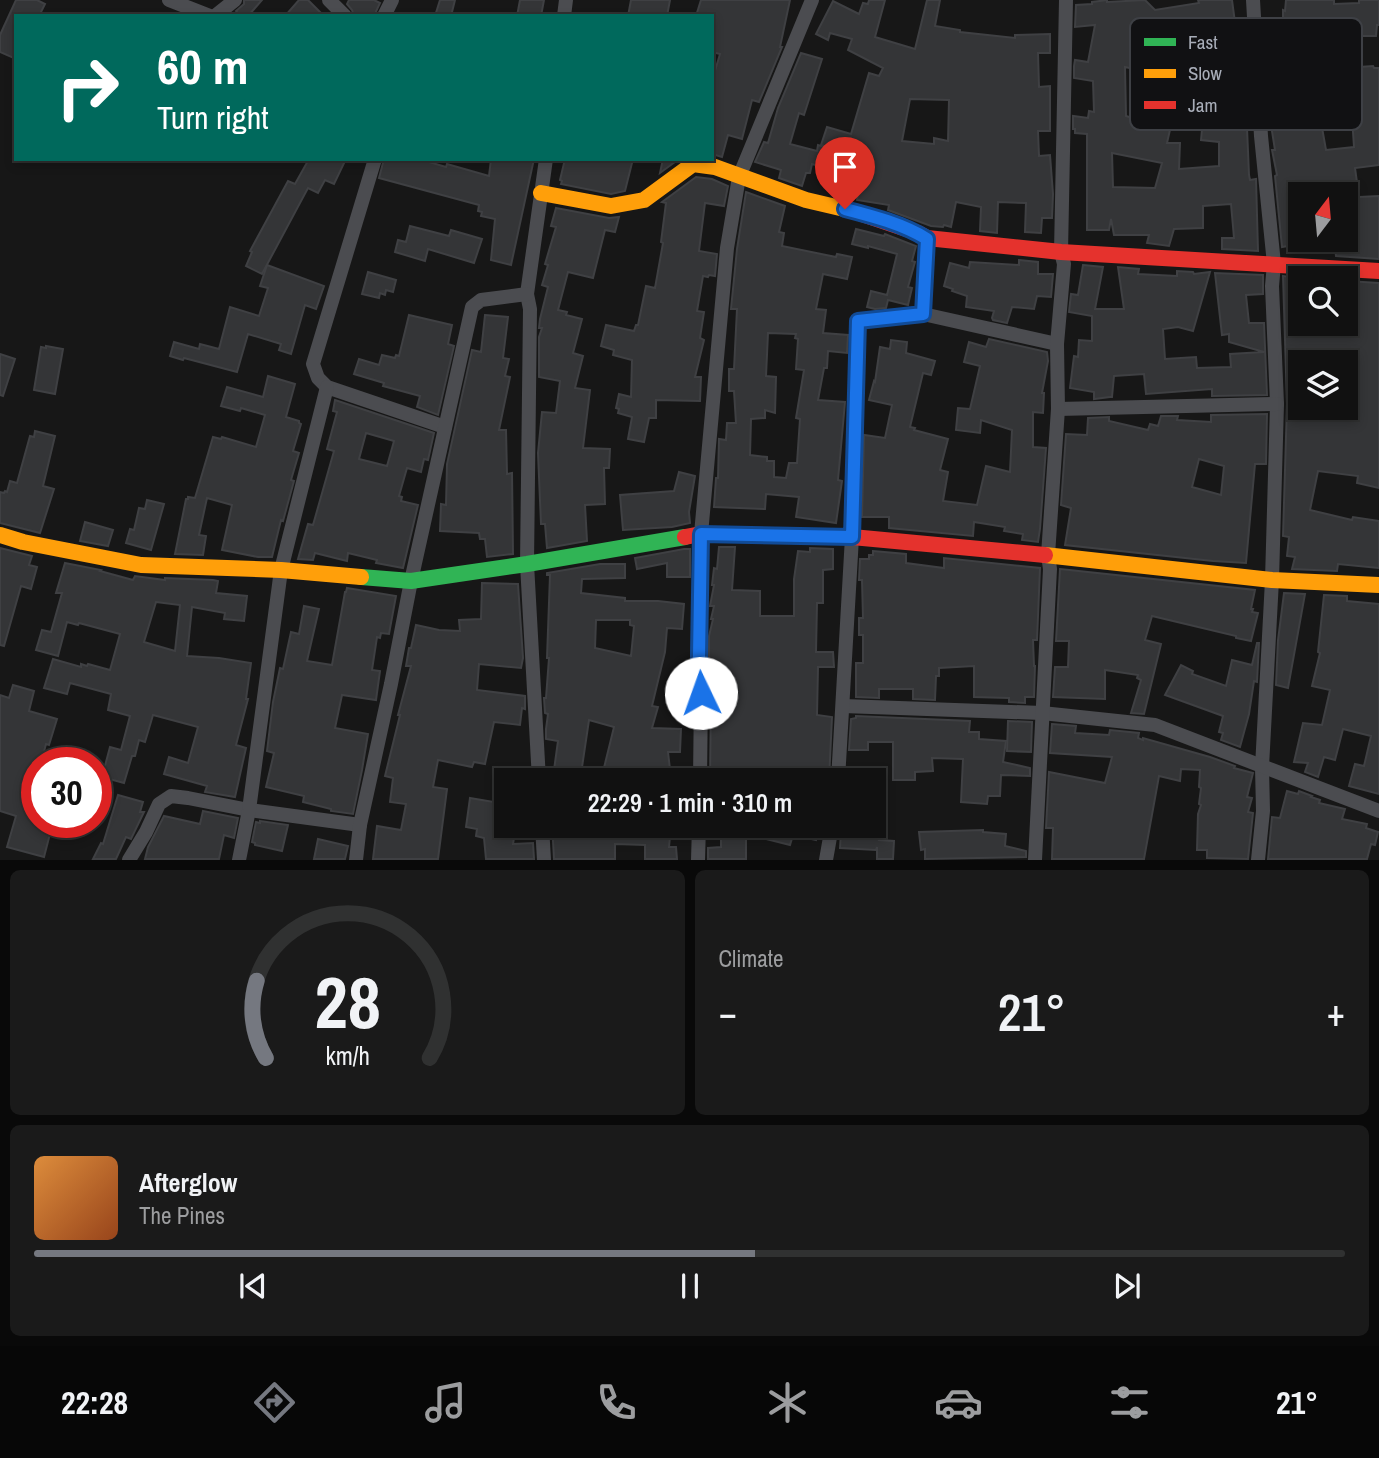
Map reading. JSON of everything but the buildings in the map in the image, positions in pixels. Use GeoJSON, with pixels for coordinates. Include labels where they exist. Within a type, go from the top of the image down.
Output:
{"type":"FeatureCollection","features":[{"type":"Feature","properties":{"kind":"street"},"geometry":{"type":"LineString","coordinates":[[169,0],[208,14]]}},
{"type":"Feature","properties":{"kind":"street"},"geometry":{"type":"LineString","coordinates":[[216,14],[235,0]]}},
{"type":"Feature","properties":{"kind":"street"},"geometry":{"type":"LineString","coordinates":[[329,0],[343,14]]}},
{"type":"Feature","properties":{"kind":"street"},"geometry":{"type":"LineString","coordinates":[[700,768],[701,534],[727,248],[739,177],[812,0]]}},
{"type":"Feature","properties":{"kind":"street"},"geometry":{"type":"LineString","coordinates":[[1035,859],[1050,569],[1048,555],[1058,409],[1057,344],[1064,264],[1061,252],[1066,0]]}},
{"type":"Feature","properties":{"kind":"street"},"geometry":{"type":"LineString","coordinates":[[1253,0],[1254,18]]}},
{"type":"Feature","properties":{"kind":"street"},"geometry":{"type":"LineString","coordinates":[[1258,859],[1263,811],[1262,767],[1272,580],[1276,404],[1272,286],[1274,264],[1262,130]]}},
{"type":"Feature","properties":{"kind":"street"},"geometry":{"type":"LineString","coordinates":[[374,161],[313,364],[318,378],[327,387],[445,427]]}},
{"type":"Feature","properties":{"kind":"street"},"geometry":{"type":"LineString","coordinates":[[538,768],[527,564],[530,321],[527,294],[546,161]]}},
{"type":"Feature","properties":{"kind":"street"},"geometry":{"type":"LineString","coordinates":[[541,193],[611,206],[644,200],[693,164],[715,167],[806,200],[864,214],[918,233],[927,239],[1061,252],[1379,271]]}},
{"type":"Feature","properties":{"kind":"street"},"geometry":{"type":"LineString","coordinates":[[923,314],[927,239]]}},
{"type":"Feature","properties":{"kind":"street"},"geometry":{"type":"LineString","coordinates":[[356,859],[360,825],[411,582],[472,307],[481,300],[527,294]]}},
{"type":"Feature","properties":{"kind":"street"},"geometry":{"type":"LineString","coordinates":[[839,768],[852,537],[858,321],[923,314],[1057,344]]}},
{"type":"Feature","properties":{"kind":"street"},"geometry":{"type":"LineString","coordinates":[[239,859],[249,810],[281,570],[327,387]]}},
{"type":"Feature","properties":{"kind":"street"},"geometry":{"type":"LineString","coordinates":[[1058,409],[1276,404]]}},
{"type":"Feature","properties":{"kind":"street"},"geometry":{"type":"LineString","coordinates":[[0,535],[141,565],[281,570],[411,582],[701,534],[852,537],[1272,580],[1379,585]]}},
{"type":"Feature","properties":{"kind":"street"},"geometry":{"type":"LineString","coordinates":[[843,706],[1042,713],[1155,725],[1379,811]]}},
{"type":"Feature","properties":{"kind":"street"},"geometry":{"type":"LineString","coordinates":[[129,859],[159,804],[171,796],[360,825]]}},
{"type":"Feature","properties":{"kind":"street"},"geometry":{"type":"LineString","coordinates":[[543,838],[544,859]]}},
{"type":"Feature","properties":{"kind":"street"},"geometry":{"type":"LineString","coordinates":[[698,859],[699,838]]}},
{"type":"Feature","properties":{"kind":"street"},"geometry":{"type":"LineString","coordinates":[[826,859],[830,838]]}},
{"type":"Feature","properties":{"kind":"traffic: fast"},"geometry":{"type":"LineString","coordinates":[[361,577],[411,581],[685,537]]}},
{"type":"Feature","properties":{"kind":"traffic: slow"},"geometry":{"type":"LineString","coordinates":[[541,193],[611,206],[644,200],[693,164],[715,167],[806,200],[853,211]]}},
{"type":"Feature","properties":{"kind":"traffic: slow"},"geometry":{"type":"LineString","coordinates":[[0,535],[141,565],[281,570],[361,577]]}},
{"type":"Feature","properties":{"kind":"traffic: slow"},"geometry":{"type":"LineString","coordinates":[[1045,555],[1272,580],[1379,585]]}},
{"type":"Feature","properties":{"kind":"traffic: jam"},"geometry":{"type":"LineString","coordinates":[[853,211],[927,238],[1061,252],[1379,271]]}},
{"type":"Feature","properties":{"kind":"traffic: jam"},"geometry":{"type":"LineString","coordinates":[[685,537],[701,534],[852,537],[1045,555]]}},
{"type":"Feature","properties":{"kind":"route"},"geometry":{"type":"LineString","coordinates":[[701,693],[701,534],[852,537],[858,321],[923,314],[927,239],[918,233],[845,209]]}}]}
